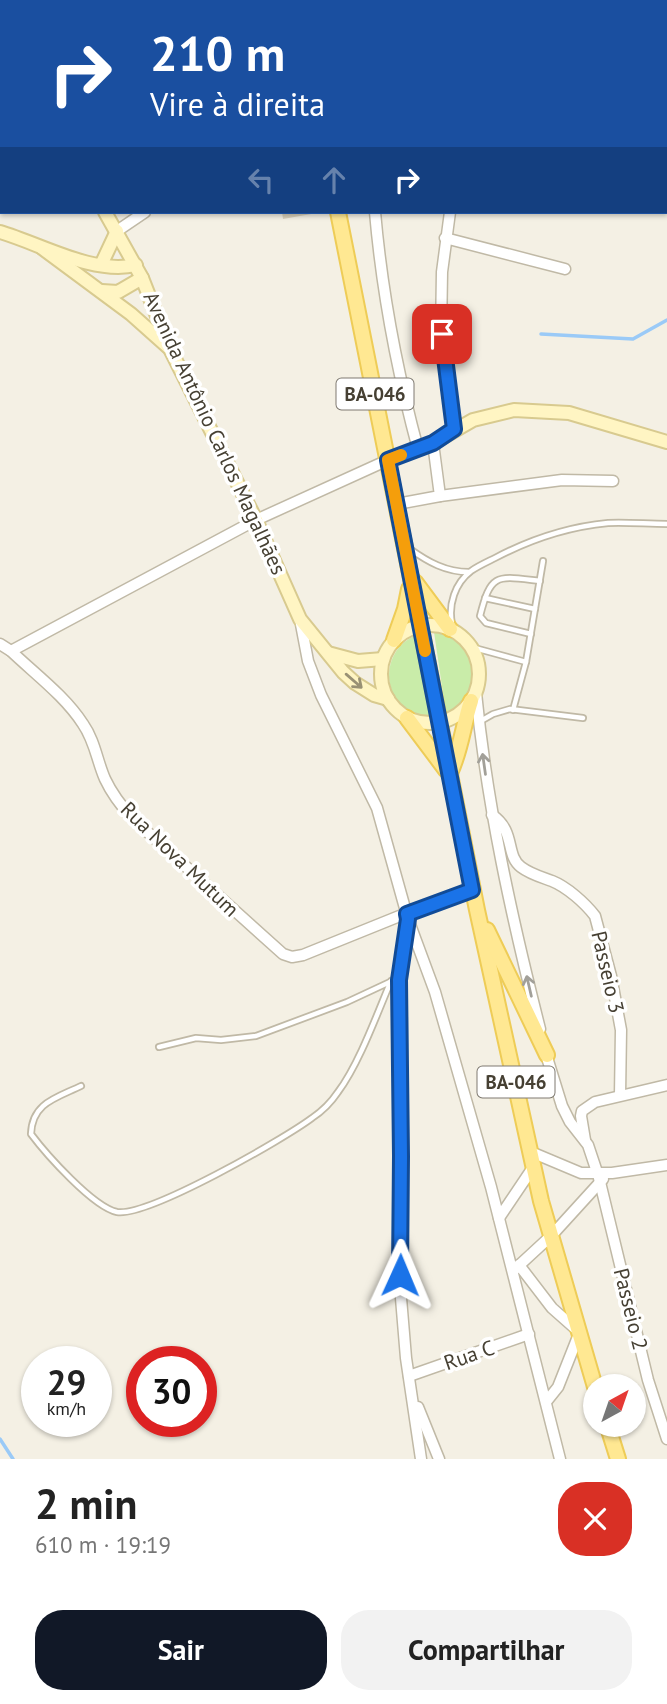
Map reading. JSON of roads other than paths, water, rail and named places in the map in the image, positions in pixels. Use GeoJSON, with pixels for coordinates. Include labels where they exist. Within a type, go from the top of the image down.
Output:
{"type":"FeatureCollection","features":[{"type":"Feature","properties":{"kind":"main road","name":"Avenida Antônio Carlos Magalhães"},"geometry":{"type":"LineString","coordinates":[[106,214],[136,265],[170,349],[256,520],[300,620],[343,672],[364,690],[388,699],[396,710],[407,718]]}},
{"type":"Feature","properties":{"kind":"main road","name":"BA-046"},"geometry":{"type":"LineString","coordinates":[[338,214],[419,625],[441,722],[472,890],[541,1201],[591,1374]]}},
{"type":"Feature","properties":{"kind":"main road"},"geometry":{"type":"LineString","coordinates":[[101,265],[117,231]]}},
{"type":"Feature","properties":{"kind":"main road"},"geometry":{"type":"LineString","coordinates":[[0,232],[42,248],[101,265],[125,268],[136,265]]}},
{"type":"Feature","properties":{"kind":"main road"},"geometry":{"type":"LineString","coordinates":[[42,248],[101,291],[170,349]]}},
{"type":"Feature","properties":{"kind":"main road"},"geometry":{"type":"LineString","coordinates":[[101,291],[118,292],[142,278]]}},
{"type":"Feature","properties":{"kind":"main road"},"geometry":{"type":"LineString","coordinates":[[388,460],[433,443],[454,429],[490,415],[514,410],[569,413],[667,442]]}},
{"type":"Feature","properties":{"kind":"main road"},"geometry":{"type":"LineString","coordinates":[[407,718],[449,774],[458,754],[463,726],[479,674],[478,660],[471,647],[452,630],[411,577]]}},
{"type":"Feature","properties":{"kind":"main road"},"geometry":{"type":"LineString","coordinates":[[388,699],[381,680],[383,659],[394,640],[405,609],[411,577]]}},
{"type":"Feature","properties":{"kind":"main road"},"geometry":{"type":"LineString","coordinates":[[394,640],[403,632],[419,625],[435,625],[452,630]]}},
{"type":"Feature","properties":{"kind":"main road"},"geometry":{"type":"LineString","coordinates":[[327,653],[348,660],[383,659]]}},
{"type":"Feature","properties":{"kind":"main road"},"geometry":{"type":"LineString","coordinates":[[407,718],[424,723],[441,722],[463,711],[473,697]]}},
{"type":"Feature","properties":{"kind":"main road"},"geometry":{"type":"LineString","coordinates":[[477,910],[547,1055]]}},
{"type":"Feature","properties":{"kind":"main road"},"geometry":{"type":"LineString","coordinates":[[611,1437],[618,1459]]}},
{"type":"Feature","properties":{"kind":"street"},"geometry":{"type":"LineString","coordinates":[[117,231],[142,214]]}},
{"type":"Feature","properties":{"kind":"street"},"geometry":{"type":"LineString","coordinates":[[375,214],[391,334],[400,383],[418,449]]}},
{"type":"Feature","properties":{"kind":"street"},"geometry":{"type":"LineString","coordinates":[[450,214],[442,272],[442,334],[454,429]]}},
{"type":"Feature","properties":{"kind":"street"},"geometry":{"type":"LineString","coordinates":[[445,238],[565,269]]}},
{"type":"Feature","properties":{"kind":"street"},"geometry":{"type":"LineString","coordinates":[[433,443],[440,496]]}},
{"type":"Feature","properties":{"kind":"street"},"geometry":{"type":"LineString","coordinates":[[11,651],[256,520],[388,460]]}},
{"type":"Feature","properties":{"kind":"street"},"geometry":{"type":"LineString","coordinates":[[397,504],[562,480],[613,481]]}},
{"type":"Feature","properties":{"kind":"street"},"geometry":{"type":"LineString","coordinates":[[300,620],[308,661],[321,695],[377,808],[407,916],[435,992],[499,1218],[516,1268],[529,1334],[560,1459]]}},
{"type":"Feature","properties":{"kind":"street","name":"Rua Nova Mutum"},"geometry":{"type":"LineString","coordinates":[[0,644],[11,651],[74,711],[85,726],[106,780],[133,819],[283,954],[292,957],[303,955],[472,890]]}},
{"type":"Feature","properties":{"kind":"street"},"geometry":{"type":"LineString","coordinates":[[473,697],[492,815],[547,1055],[556,1088],[570,1122],[585,1140]]}},
{"type":"Feature","properties":{"kind":"street","name":"Passeio 3"},"geometry":{"type":"LineString","coordinates":[[492,815],[505,827],[513,855],[520,867],[555,882],[595,916],[611,976],[621,1030],[620,1096]]}},
{"type":"Feature","properties":{"kind":"street"},"geometry":{"type":"LineString","coordinates":[[407,916],[395,979],[401,1156],[400,1275],[401,1313],[421,1459]]}},
{"type":"Feature","properties":{"kind":"street"},"geometry":{"type":"LineString","coordinates":[[585,1140],[582,1111],[595,1102],[667,1085]]}},
{"type":"Feature","properties":{"kind":"street","name":"Passeio 2"},"geometry":{"type":"LineString","coordinates":[[585,1140],[599,1178],[648,1380],[667,1439]]}},
{"type":"Feature","properties":{"kind":"street"},"geometry":{"type":"LineString","coordinates":[[499,1218],[532,1159],[599,1178]]}},
{"type":"Feature","properties":{"kind":"street"},"geometry":{"type":"LineString","coordinates":[[516,1268],[552,1235],[599,1178],[612,1173],[667,1165]]}},
{"type":"Feature","properties":{"kind":"street"},"geometry":{"type":"LineString","coordinates":[[516,1268],[578,1333],[558,1387],[546,1402]]}},
{"type":"Feature","properties":{"kind":"street","name":"Rua C"},"geometry":{"type":"LineString","coordinates":[[409,1376],[529,1334]]}},
{"type":"Feature","properties":{"kind":"street"},"geometry":{"type":"LineString","coordinates":[[412,1394],[439,1459]]}},
{"type":"Feature","properties":{"kind":"lane"},"geometry":{"type":"LineString","coordinates":[[452,630],[450,608],[458,586],[470,572],[528,541],[607,523],[667,524]]}},
{"type":"Feature","properties":{"kind":"lane"},"geometry":{"type":"LineString","coordinates":[[405,546],[439,567],[455,572],[470,572]]}},
{"type":"Feature","properties":{"kind":"lane"},"geometry":{"type":"LineString","coordinates":[[513,710],[526,662],[543,561]]}},
{"type":"Feature","properties":{"kind":"lane"},"geometry":{"type":"LineString","coordinates":[[531,634],[486,623],[480,616],[492,583],[502,578],[540,581]]}},
{"type":"Feature","properties":{"kind":"lane"},"geometry":{"type":"LineString","coordinates":[[485,598],[535,609]]}},
{"type":"Feature","properties":{"kind":"lane"},"geometry":{"type":"LineString","coordinates":[[471,647],[526,662]]}},
{"type":"Feature","properties":{"kind":"lane"},"geometry":{"type":"LineString","coordinates":[[479,723],[493,714],[513,710],[583,718]]}},
{"type":"Feature","properties":{"kind":"lane"},"geometry":{"type":"LineString","coordinates":[[159,1047],[196,1038],[221,1040],[256,1037],[347,1002],[395,979]]}},
{"type":"Feature","properties":{"kind":"lane"},"geometry":{"type":"LineString","coordinates":[[81,1086],[41,1106],[31,1120],[31,1135],[96,1202],[117,1212],[133,1211],[156,1204],[207,1179],[314,1118],[339,1091],[395,979]]}},
{"type":"Feature","properties":{"kind":"waterway"},"geometry":{"type":"LineString","coordinates":[[541,334],[633,339],[667,320]]}},
{"type":"Feature","properties":{"kind":"waterway"},"geometry":{"type":"LineString","coordinates":[[0,1439],[13,1459]]}}]}
